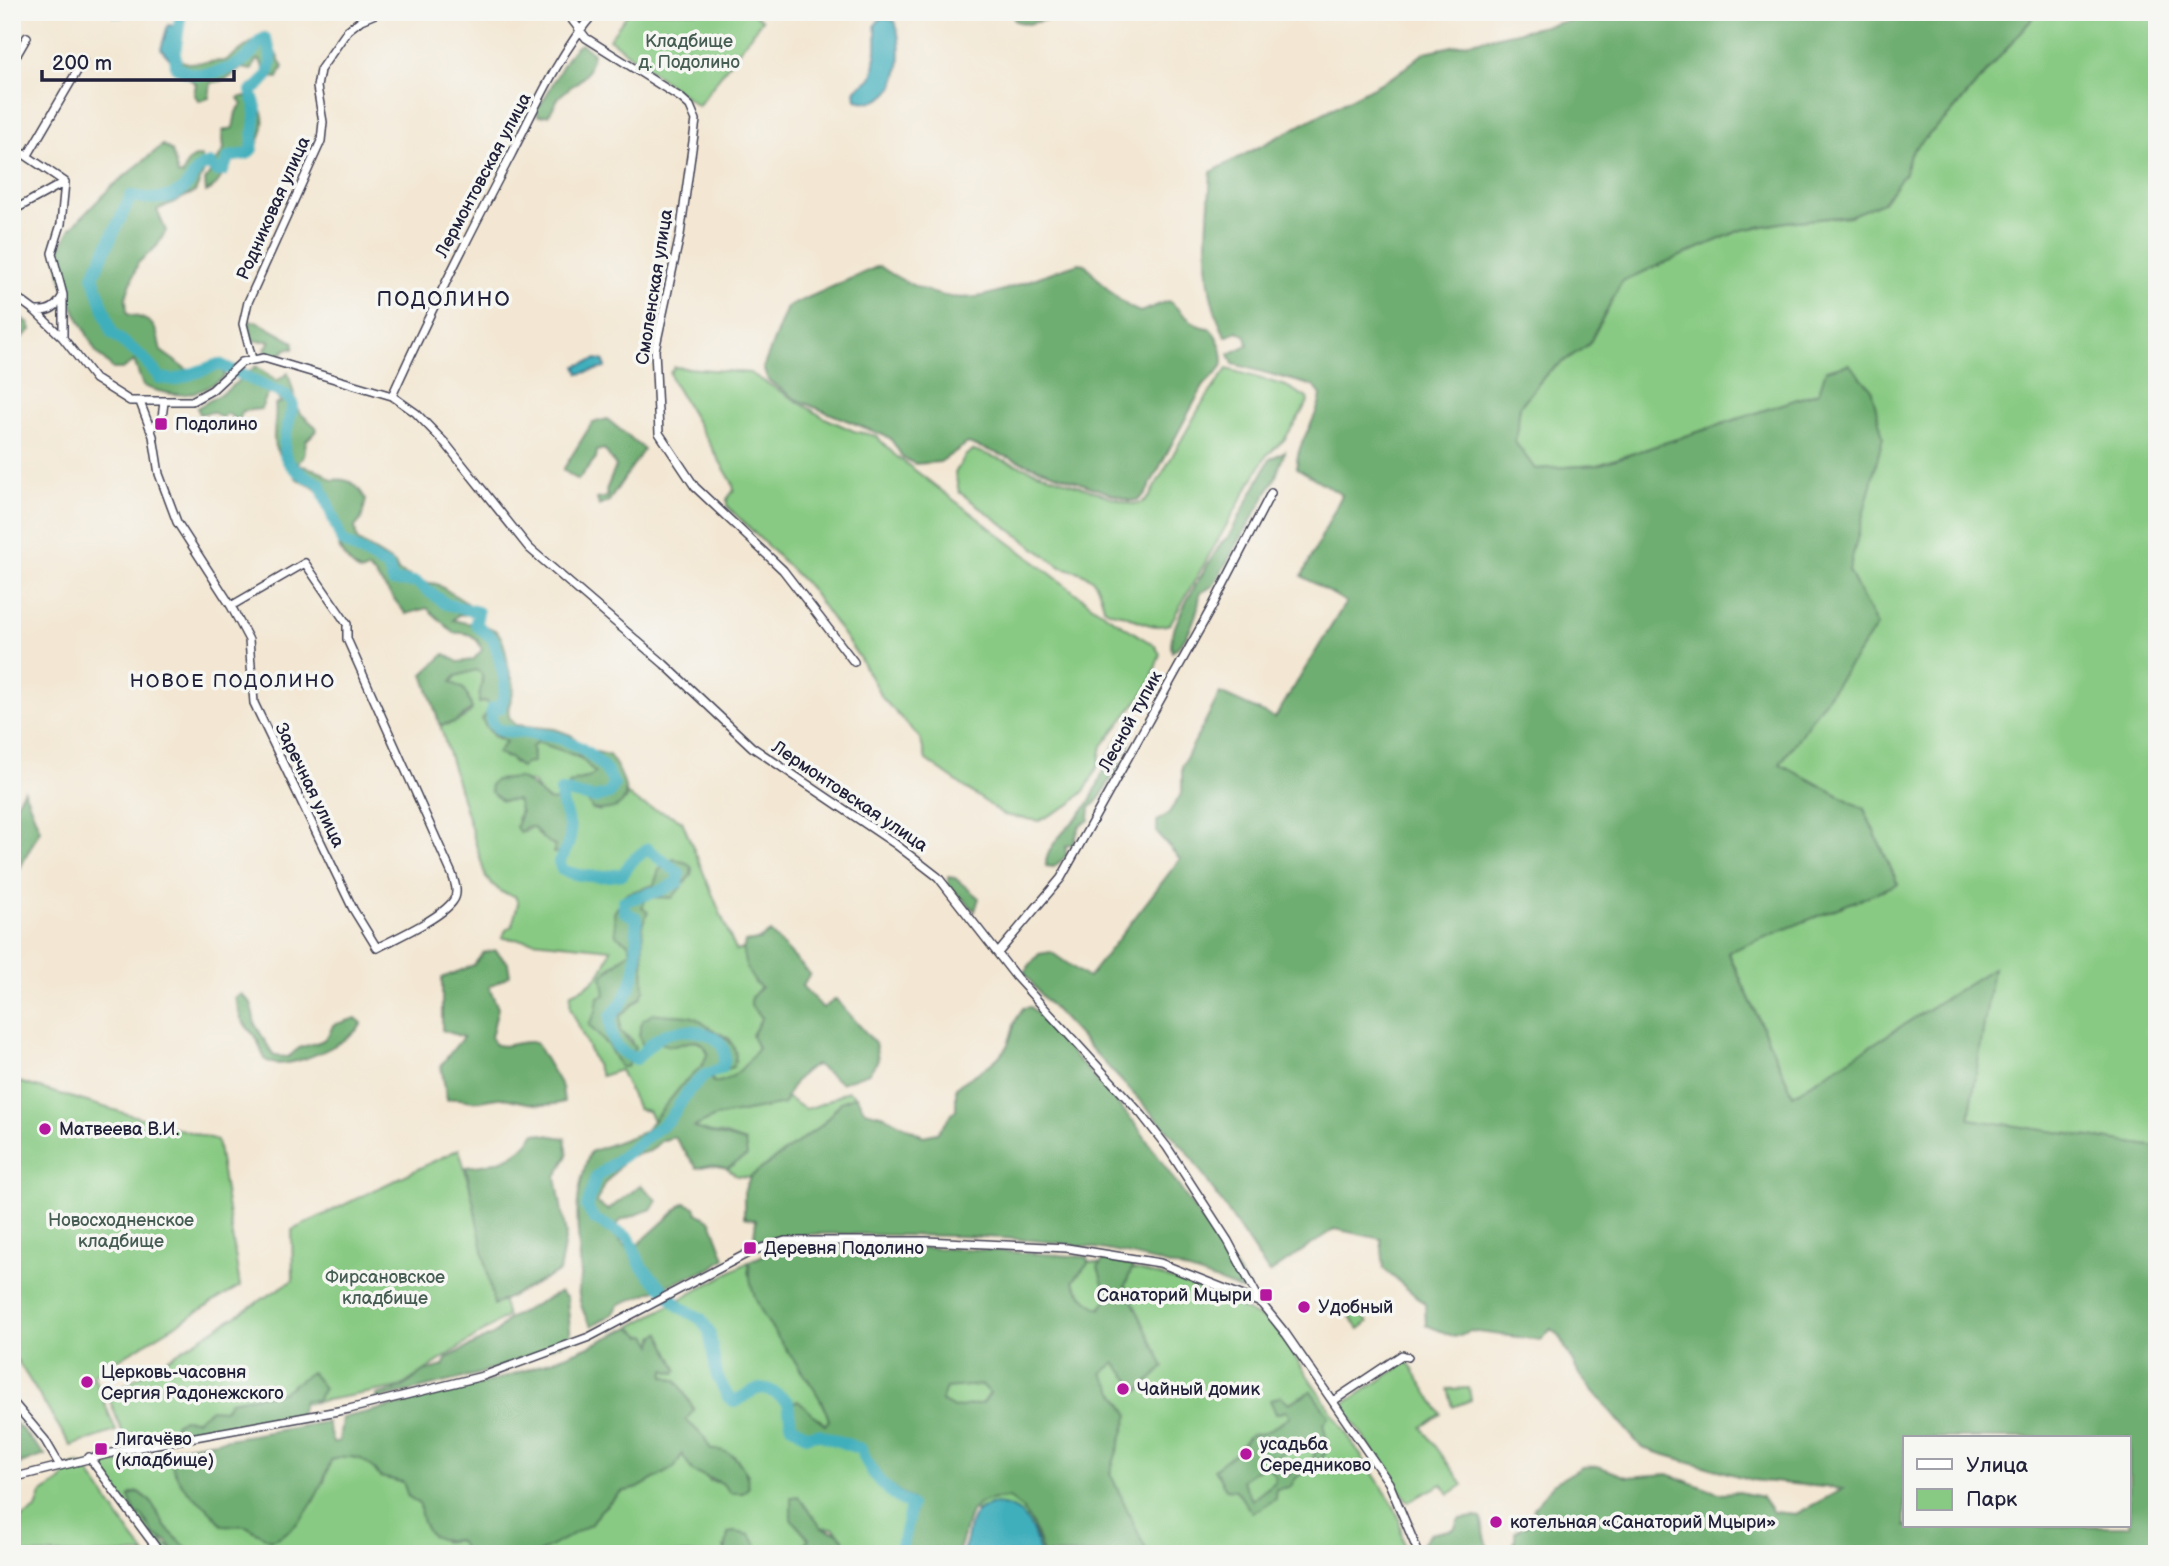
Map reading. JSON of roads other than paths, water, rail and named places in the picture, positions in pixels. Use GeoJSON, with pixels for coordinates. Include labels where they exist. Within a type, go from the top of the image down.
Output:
{"type":"FeatureCollection","features":[{"type":"Feature","properties":{"kind":"street","name":"Родниковая улица"},"geometry":{"type":"LineString","coordinates":[[252,359],[243,324],[248,302],[321,141],[323,122],[317,87],[320,70],[355,24],[380,12]]}},
{"type":"Feature","properties":{"kind":"street"},"geometry":{"type":"LineString","coordinates":[[566,12],[579,32]]}},
{"type":"Feature","properties":{"kind":"street","name":"Лермонтовская улица"},"geometry":{"type":"LineString","coordinates":[[392,396],[434,303],[537,105],[579,32],[595,12]]}},
{"type":"Feature","properties":{"kind":"street","name":"Смоленская улица"},"geometry":{"type":"LineString","coordinates":[[579,32],[681,98],[690,106],[696,120],[680,235],[656,350],[659,433],[695,487],[783,570],[855,662]]}},
{"type":"Feature","properties":{"kind":"street"},"geometry":{"type":"LineString","coordinates":[[12,63],[27,37]]}},
{"type":"Feature","properties":{"kind":"street"},"geometry":{"type":"LineString","coordinates":[[28,155],[83,61]]}},
{"type":"Feature","properties":{"kind":"street"},"geometry":{"type":"LineString","coordinates":[[12,146],[65,182]]}},
{"type":"Feature","properties":{"kind":"street"},"geometry":{"type":"LineString","coordinates":[[12,211],[65,182]]}},
{"type":"Feature","properties":{"kind":"street"},"geometry":{"type":"LineString","coordinates":[[63,338],[63,296],[52,253],[61,224],[65,182]]}},
{"type":"Feature","properties":{"kind":"street"},"geometry":{"type":"LineString","coordinates":[[12,295],[35,311],[63,338],[106,389],[140,402],[200,398],[237,366],[252,359]]}},
{"type":"Feature","properties":{"kind":"street"},"geometry":{"type":"LineString","coordinates":[[35,311],[50,310],[58,305],[63,296]]}},
{"type":"Feature","properties":{"kind":"street","name":"Лермонтовская улица"},"geometry":{"type":"LineString","coordinates":[[252,359],[283,362],[392,396],[416,413],[439,436],[529,548],[664,664],[766,758],[894,843],[938,877],[998,953],[1167,1147],[1228,1241],[1261,1303],[1389,1483],[1419,1554]]}},
{"type":"Feature","properties":{"kind":"street","name":"Заречная улица"},"geometry":{"type":"LineString","coordinates":[[140,402],[172,511],[249,640],[254,703],[353,909],[377,948],[436,914],[453,902],[457,892],[452,874],[347,639],[347,625],[305,563],[231,606]]}},
{"type":"Feature","properties":{"kind":"street"},"geometry":{"type":"LineString","coordinates":[[150,429],[165,413],[164,402]]}},
{"type":"Feature","properties":{"kind":"street","name":"Лесной тупик"},"geometry":{"type":"LineString","coordinates":[[998,953],[1061,878],[1213,605],[1271,493]]}},
{"type":"Feature","properties":{"kind":"street"},"geometry":{"type":"LineString","coordinates":[[12,1478],[89,1457],[349,1409],[483,1376],[589,1337],[658,1303],[752,1251],[785,1241],[901,1240],[1067,1248],[1144,1259],[1195,1275],[1261,1303]]}},
{"type":"Feature","properties":{"kind":"street"},"geometry":{"type":"LineString","coordinates":[[1333,1401],[1402,1354],[1408,1357]]}},
{"type":"Feature","properties":{"kind":"street"},"geometry":{"type":"LineString","coordinates":[[12,1401],[50,1447],[59,1464]]}},
{"type":"Feature","properties":{"kind":"street"},"geometry":{"type":"LineString","coordinates":[[89,1457],[161,1554]]}},
{"type":"Feature","properties":{"kind":"water"},"geometry":{"type":"Polygon","coordinates":[[[882,17],[895,21],[900,48],[897,77],[892,88],[883,97],[872,101],[856,100],[855,90],[869,80],[874,70],[875,25],[882,17]]]}},
{"type":"Feature","properties":{"kind":"water"},"geometry":{"type":"Polygon","coordinates":[[[168,25],[174,26],[181,33],[177,56],[170,59],[161,49],[168,25]]]}},
{"type":"Feature","properties":{"kind":"water"},"geometry":{"type":"Polygon","coordinates":[[[597,359],[604,361],[605,368],[579,374],[576,366],[597,359]]]}},
{"type":"Feature","properties":{"kind":"water"},"geometry":{"type":"Polygon","coordinates":[[[993,1504],[1013,1508],[1026,1519],[1040,1554],[961,1554],[972,1519],[983,1508],[993,1504]]]}},
{"type":"Feature","properties":{"kind":"waterway"},"geometry":{"type":"LineString","coordinates":[[181,12],[175,53],[176,67],[196,74],[228,69],[246,58],[265,38],[270,53],[270,68],[264,81],[251,91],[256,107],[252,149],[247,154],[229,157],[223,171],[216,171],[210,163],[203,166],[185,187],[172,196],[131,196],[93,276],[112,333],[143,358],[160,378],[175,380],[219,364],[287,396],[293,405],[284,444],[288,461],[294,469],[320,484],[342,541],[388,567],[393,581],[416,582],[446,604],[478,612],[476,623],[494,641],[505,682],[500,708],[493,708],[491,718],[494,725],[499,730],[548,736],[573,744],[598,761],[614,785],[609,794],[594,798],[561,791],[570,832],[570,840],[559,862],[562,870],[592,876],[623,874],[632,861],[647,849],[679,873],[678,882],[662,890],[624,901],[624,911],[636,918],[635,971],[627,994],[611,1016],[612,1037],[623,1052],[636,1059],[655,1041],[672,1032],[695,1031],[707,1034],[722,1046],[725,1056],[722,1068],[705,1075],[689,1090],[670,1119],[596,1177],[587,1207],[594,1219],[629,1238],[641,1266],[680,1307],[701,1319],[709,1331],[717,1376],[728,1397],[735,1402],[751,1392],[767,1389],[788,1402],[791,1425],[807,1436],[818,1434],[861,1449],[880,1482],[911,1506],[900,1554]]}},
{"type":"Feature","properties":{"kind":"place","name":"Подолино"},"geometry":{"type":"Point","coordinates":[161,424]}},
{"type":"Feature","properties":{"kind":"place","name":"Матвеева В.И."},"geometry":{"type":"Point","coordinates":[45,1129]}},
{"type":"Feature","properties":{"kind":"place","name":"Деревня Подолино"},"geometry":{"type":"Point","coordinates":[750,1248]}},
{"type":"Feature","properties":{"kind":"place","name":"Санаторий Мцыри"},"geometry":{"type":"Point","coordinates":[1266,1295]}},
{"type":"Feature","properties":{"kind":"place","name":"Удобный"},"geometry":{"type":"Point","coordinates":[1304,1307]}},
{"type":"Feature","properties":{"kind":"place","name":"Церковь-часовня Сергия Радонежского"},"geometry":{"type":"Point","coordinates":[87,1382]}},
{"type":"Feature","properties":{"kind":"place","name":"Чайный домик"},"geometry":{"type":"Point","coordinates":[1123,1389]}},
{"type":"Feature","properties":{"kind":"place","name":"Лигачёво (кладбище)"},"geometry":{"type":"Point","coordinates":[101,1449]}},
{"type":"Feature","properties":{"kind":"place","name":"усадьба Середниково"},"geometry":{"type":"Point","coordinates":[1246,1454]}},
{"type":"Feature","properties":{"kind":"place","name":"котельная «Санаторий Мцыри»"},"geometry":{"type":"Point","coordinates":[1496,1522]}},
{"type":"Feature","properties":{"kind":"district","name":"ПОДОЛИНО"},"geometry":{"type":"Point","coordinates":[444,299]}},
{"type":"Feature","properties":{"kind":"district","name":"НОВОЕ ПОДОЛИНО"},"geometry":{"type":"Point","coordinates":[233,680]}},
{"type":"Feature","properties":{"kind":"park label","name":"Кладбище д. Подолино"},"geometry":{"type":"Point","coordinates":[689,51]}},
{"type":"Feature","properties":{"kind":"park label","name":"Новосходненское кладбище"},"geometry":{"type":"Point","coordinates":[121,1230]}},
{"type":"Feature","properties":{"kind":"park label","name":"Фирсановское кладбище"},"geometry":{"type":"Point","coordinates":[385,1287]}}]}
